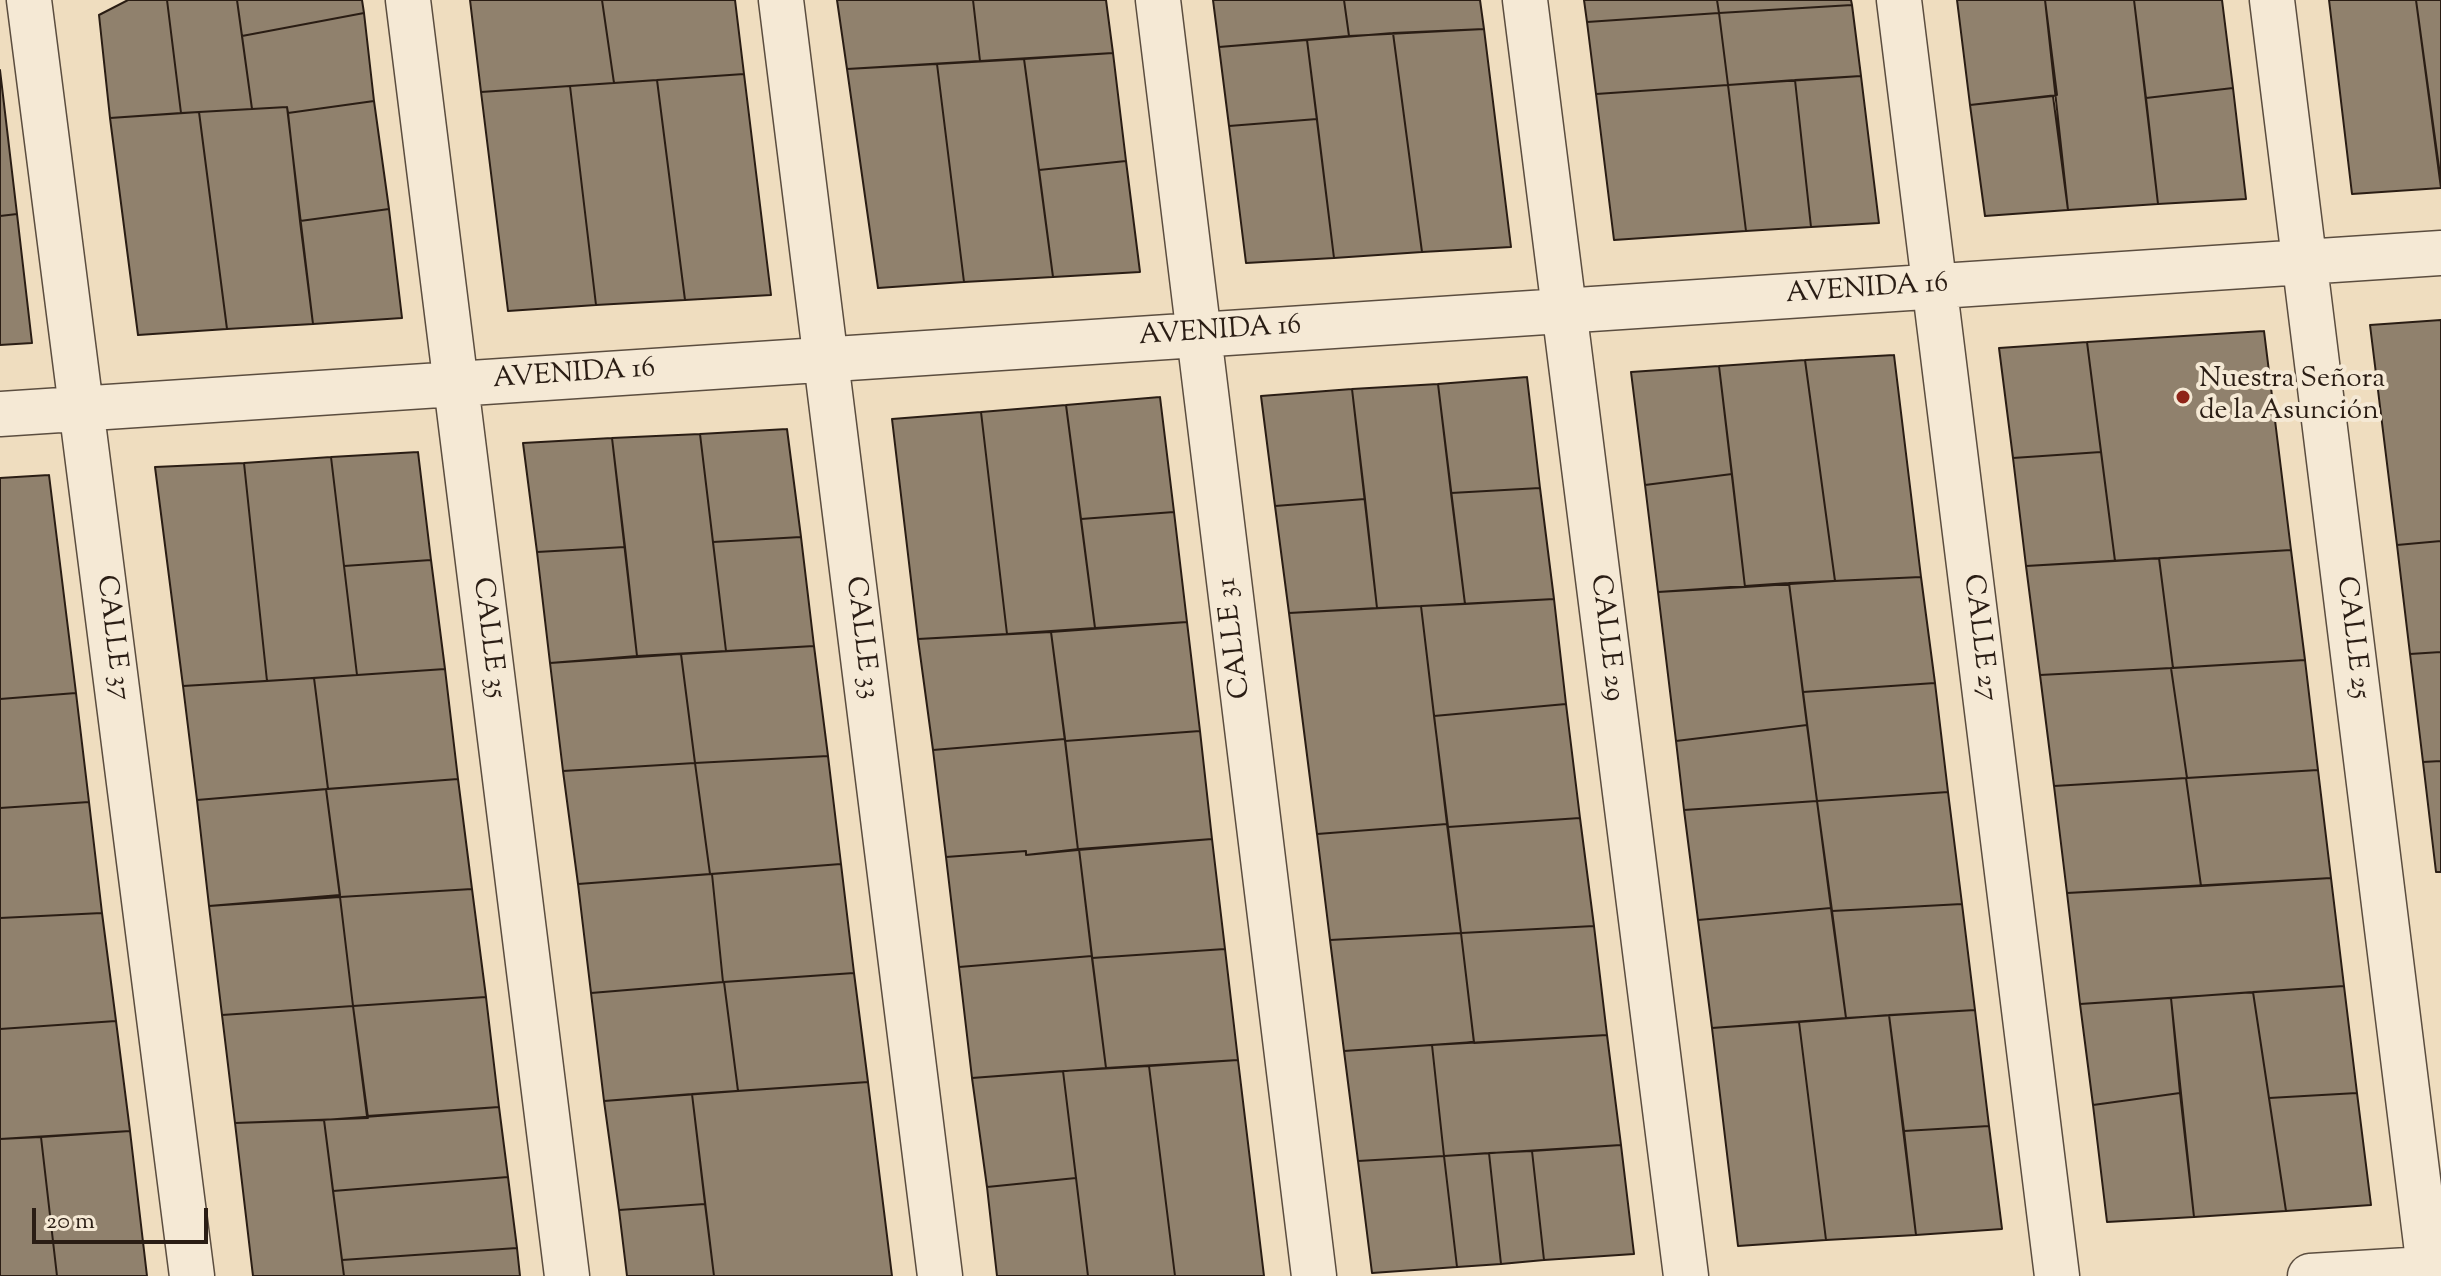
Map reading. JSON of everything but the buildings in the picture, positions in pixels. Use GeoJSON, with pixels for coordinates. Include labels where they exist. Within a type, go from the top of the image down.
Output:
{"type":"FeatureCollection","features":[{"type":"Feature","properties":{"kind":"street","name":"CALLE 37"},"geometry":{"type":"LineString","coordinates":[[29,0],[192,1276]]}},
{"type":"Feature","properties":{"kind":"street","name":"CALLE 35"},"geometry":{"type":"LineString","coordinates":[[408,0],[567,1276]]}},
{"type":"Feature","properties":{"kind":"street","name":"CALLE 33"},"geometry":{"type":"LineString","coordinates":[[781,0],[940,1276]]}},
{"type":"Feature","properties":{"kind":"street","name":"CALLE 31"},"geometry":{"type":"LineString","coordinates":[[1158,0],[1314,1276]]}},
{"type":"Feature","properties":{"kind":"street","name":"CALLE 29"},"geometry":{"type":"LineString","coordinates":[[1525,0],[1686,1276]]}},
{"type":"Feature","properties":{"kind":"street","name":"CALLE 27"},"geometry":{"type":"LineString","coordinates":[[1899,0],[2057,1276]]}},
{"type":"Feature","properties":{"kind":"street","name":"CALLE 25"},"geometry":{"type":"LineString","coordinates":[[2272,0],[2433,1271]]}},
{"type":"Feature","properties":{"kind":"street","name":"AVENIDA 16"},"geometry":{"type":"LineString","coordinates":[[0,414],[2441,253]]}},
{"type":"Feature","properties":{"kind":"street"},"geometry":{"type":"LineString","coordinates":[[2310,1276],[2433,1271]]}},
{"type":"Feature","properties":{"kind":"place","name":"Nuestra Señora de la Asunción"},"geometry":{"type":"Point","coordinates":[2183,397]}}]}
